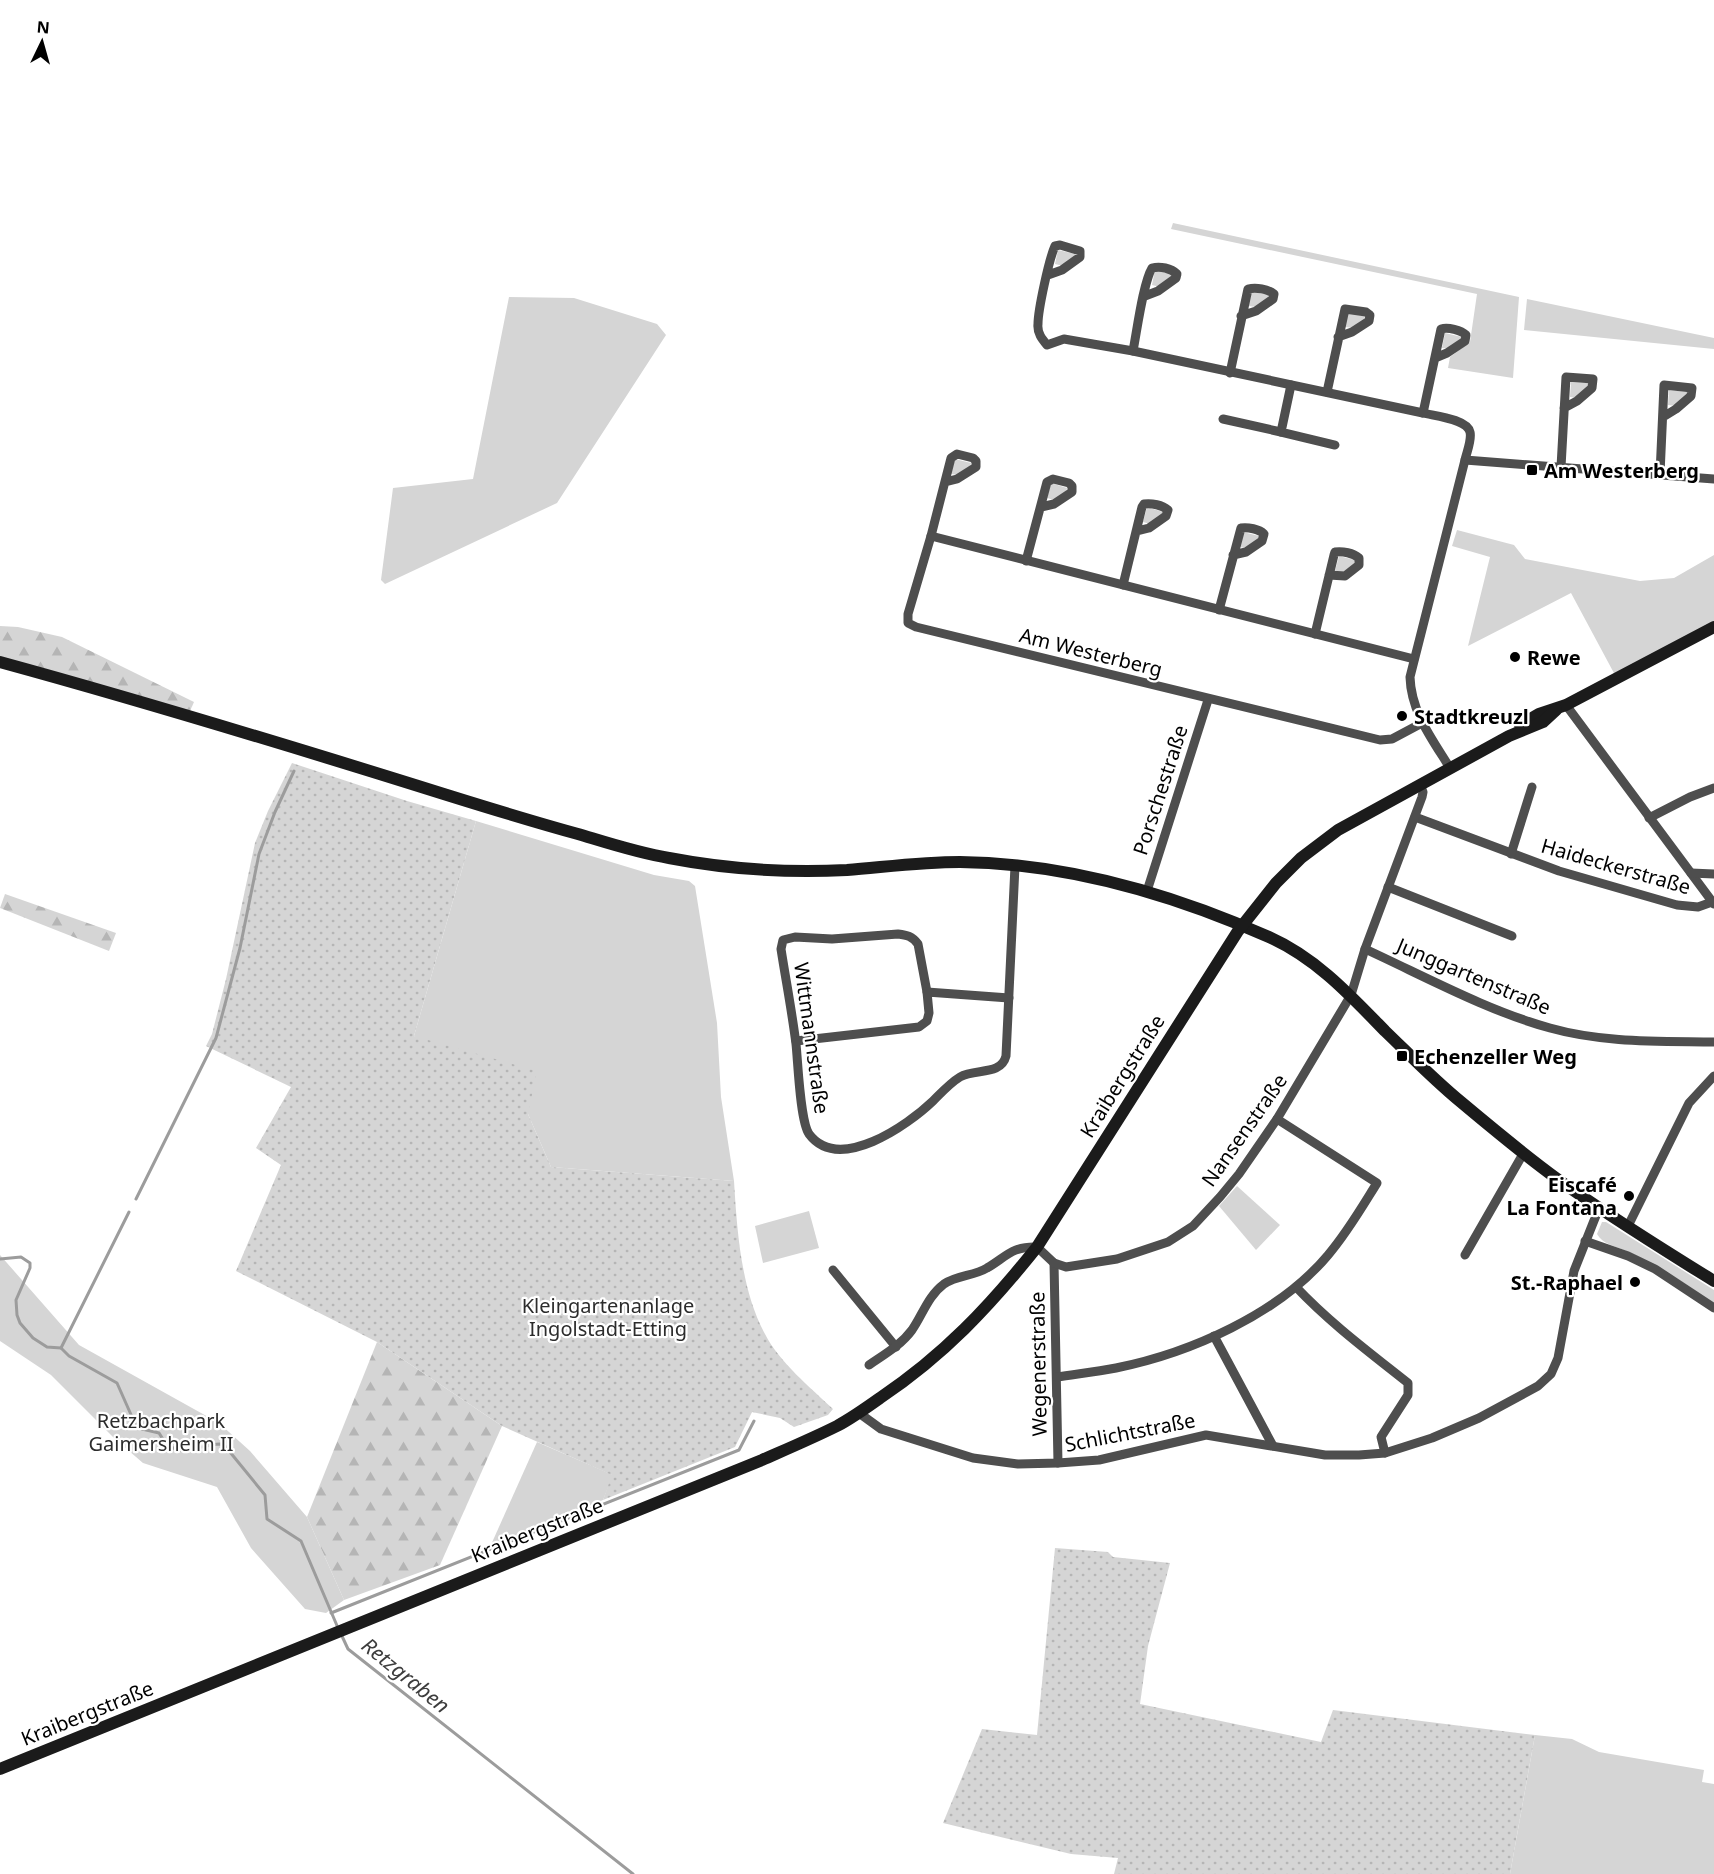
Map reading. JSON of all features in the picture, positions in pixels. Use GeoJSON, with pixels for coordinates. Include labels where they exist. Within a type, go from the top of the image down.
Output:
{"type":"FeatureCollection","features":[{"type":"Feature","properties":{"kind":"street"},"geometry":{"type":"LineString","coordinates":[[1048,275],[1038,326],[1040,336],[1047,345],[1064,339],[1134,351],[1464,422],[1470,429],[1465,460],[1410,677],[1411,695],[1422,723],[1450,768]]}},
{"type":"Feature","properties":{"kind":"street"},"geometry":{"type":"LineString","coordinates":[[1134,351],[1144,296]]}},
{"type":"Feature","properties":{"kind":"street"},"geometry":{"type":"LineString","coordinates":[[1230,373],[1241,316]]}},
{"type":"Feature","properties":{"kind":"street"},"geometry":{"type":"LineString","coordinates":[[1327,392],[1338,337]]}},
{"type":"Feature","properties":{"kind":"street"},"geometry":{"type":"LineString","coordinates":[[1423,413],[1435,358]]}},
{"type":"Feature","properties":{"kind":"street"},"geometry":{"type":"LineString","coordinates":[[1281,432],[1291,385]]}},
{"type":"Feature","properties":{"kind":"street"},"geometry":{"type":"LineString","coordinates":[[1561,467],[1564,408]]}},
{"type":"Feature","properties":{"kind":"street"},"geometry":{"type":"LineString","coordinates":[[1660,474],[1663,417]]}},
{"type":"Feature","properties":{"kind":"street"},"geometry":{"type":"LineString","coordinates":[[1223,419],[1335,445]]}},
{"type":"Feature","properties":{"kind":"street"},"geometry":{"type":"LineString","coordinates":[[1465,460],[1714,479]]}},
{"type":"Feature","properties":{"kind":"street"},"geometry":{"type":"LineString","coordinates":[[945,482],[931,536],[1414,659]]}},
{"type":"Feature","properties":{"kind":"street"},"geometry":{"type":"LineString","coordinates":[[1026,561],[1041,507]]}},
{"type":"Feature","properties":{"kind":"street"},"geometry":{"type":"LineString","coordinates":[[1123,585],[1137,531]]}},
{"type":"Feature","properties":{"kind":"street","name":"Am Westerberg"},"geometry":{"type":"LineString","coordinates":[[931,536],[908,615],[908,623],[916,627],[1208,700],[1380,740],[1392,739],[1422,723]]}},
{"type":"Feature","properties":{"kind":"street"},"geometry":{"type":"LineString","coordinates":[[1219,610],[1233,555]]}},
{"type":"Feature","properties":{"kind":"street"},"geometry":{"type":"LineString","coordinates":[[1315,634],[1329,575]]}},
{"type":"Feature","properties":{"kind":"street","name":"Kraibergstraße"},"geometry":{"type":"LineString","coordinates":[[0,1769],[762,1460],[839,1425],[859,1413],[922,1368],[972,1323],[1037,1247],[1242,926],[1276,883],[1301,858],[1338,830],[1420,784],[1509,736],[1543,722],[1561,708],[1714,627]]}},
{"type":"Feature","properties":{"kind":"street"},"geometry":{"type":"LineString","coordinates":[[0,662],[162,707],[442,794],[646,854],[699,863],[792,871],[846,870],[934,862],[976,862],[1099,879],[1147,891],[1274,939],[1304,957],[1327,973],[1432,1076],[1523,1154],[1599,1208],[1714,1281]]}},
{"type":"Feature","properties":{"kind":"street","name":"Porschestraße"},"geometry":{"type":"LineString","coordinates":[[1147,891],[1208,700]]}},
{"type":"Feature","properties":{"kind":"street"},"geometry":{"type":"LineString","coordinates":[[1561,708],[1713,903]]}},
{"type":"Feature","properties":{"kind":"street"},"geometry":{"type":"LineString","coordinates":[[1351,995],[1388,886],[1415,817],[1423,792],[1420,784]]}},
{"type":"Feature","properties":{"kind":"street","name":"Haideckerstraße"},"geometry":{"type":"LineString","coordinates":[[1511,854],[1532,787]]}},
{"type":"Feature","properties":{"kind":"street"},"geometry":{"type":"LineString","coordinates":[[1649,818],[1690,797],[1714,788]]}},
{"type":"Feature","properties":{"kind":"street","name":"Haideckerstraße"},"geometry":{"type":"LineString","coordinates":[[1415,817],[1559,871],[1677,904],[1698,907],[1713,903]]}},
{"type":"Feature","properties":{"kind":"street"},"geometry":{"type":"LineString","coordinates":[[796,1041],[919,1027],[927,1022],[929,1013],[927,992],[1009,998],[1014,866]]}},
{"type":"Feature","properties":{"kind":"street"},"geometry":{"type":"LineString","coordinates":[[1691,873],[1714,874]]}},
{"type":"Feature","properties":{"kind":"street"},"geometry":{"type":"LineString","coordinates":[[1388,886],[1512,936]]}},
{"type":"Feature","properties":{"kind":"street","name":"Wittmannstraße"},"geometry":{"type":"LineString","coordinates":[[927,992],[918,944],[914,938],[907,935],[783,939],[781,949],[807,1128],[810,1134],[821,1143],[834,1147],[865,1145],[882,1139],[925,1109],[960,1077],[1002,1065],[1006,1056],[1009,998]]}},
{"type":"Feature","properties":{"kind":"street","name":"Junggartenstraße"},"geometry":{"type":"LineString","coordinates":[[1365,950],[1506,1013],[1551,1029],[1606,1039],[1714,1042]]}},
{"type":"Feature","properties":{"kind":"street","name":"Nansenstraße"},"geometry":{"type":"LineString","coordinates":[[1054,1263],[1066,1268],[1117,1259],[1168,1242],[1193,1226],[1239,1174],[1277,1119],[1351,995]]}},
{"type":"Feature","properties":{"kind":"street"},"geometry":{"type":"LineString","coordinates":[[1628,1226],[1689,1103],[1714,1076]]}},
{"type":"Feature","properties":{"kind":"street"},"geometry":{"type":"LineString","coordinates":[[1057,1377],[1117,1368],[1151,1359],[1214,1336],[1280,1299],[1328,1256],[1377,1183],[1277,1119]]}},
{"type":"Feature","properties":{"kind":"street"},"geometry":{"type":"LineString","coordinates":[[1465,1255],[1523,1154]]}},
{"type":"Feature","properties":{"kind":"street","name":"Schlichtstraße"},"geometry":{"type":"LineString","coordinates":[[859,1413],[881,1429],[973,1458],[1018,1464],[1099,1460],[1206,1435],[1325,1455],[1384,1453],[1432,1438],[1479,1418],[1538,1386],[1551,1374],[1558,1358],[1574,1271],[1599,1208]]}},
{"type":"Feature","properties":{"kind":"street"},"geometry":{"type":"LineString","coordinates":[[1585,1241],[1628,1256],[1655,1269],[1714,1308]]}},
{"type":"Feature","properties":{"kind":"street"},"geometry":{"type":"LineString","coordinates":[[869,1365],[902,1342],[926,1305],[945,1284],[959,1277],[973,1275],[1010,1251],[1026,1246],[1037,1247],[1054,1263]]}},
{"type":"Feature","properties":{"kind":"street","name":"Wegenerstraße"},"geometry":{"type":"LineString","coordinates":[[1054,1263],[1058,1463]]}},
{"type":"Feature","properties":{"kind":"street"},"geometry":{"type":"LineString","coordinates":[[832,1270],[896,1347]]}},
{"type":"Feature","properties":{"kind":"street"},"geometry":{"type":"LineString","coordinates":[[1296,1287],[1314,1306],[1408,1383],[1408,1395],[1381,1437],[1384,1453]]}},
{"type":"Feature","properties":{"kind":"street"},"geometry":{"type":"LineString","coordinates":[[1214,1336],[1273,1446]]}},
{"type":"Feature","properties":{"kind":"green space"},"geometry":{"type":"Polygon","coordinates":[[[1173,223],[1519,297],[1513,378],[1448,368],[1450,357],[1470,342],[1477,294],[1171,229],[1173,223]]]}},
{"type":"Feature","properties":{"kind":"green space"},"geometry":{"type":"Polygon","coordinates":[[[1058,250],[1075,254],[1074,259],[1063,266],[1055,264],[1058,250]]]}},
{"type":"Feature","properties":{"kind":"green space"},"geometry":{"type":"Polygon","coordinates":[[[1155,270],[1172,274],[1171,279],[1160,287],[1152,285],[1155,270]]]}},
{"type":"Feature","properties":{"kind":"green space"},"geometry":{"type":"Polygon","coordinates":[[[1252,291],[1269,295],[1268,300],[1256,307],[1248,306],[1252,291]]]}},
{"type":"Feature","properties":{"kind":"green space"},"geometry":{"type":"Polygon","coordinates":[[[509,297],[574,298],[657,324],[666,335],[557,503],[385,584],[381,580],[393,488],[473,479],[509,297]]]}},
{"type":"Feature","properties":{"kind":"green space"},"geometry":{"type":"Polygon","coordinates":[[[1527,299],[1714,338],[1714,349],[1524,330],[1527,299]]]}},
{"type":"Feature","properties":{"kind":"green space"},"geometry":{"type":"Polygon","coordinates":[[[1348,312],[1365,316],[1364,321],[1353,328],[1345,327],[1348,312]]]}},
{"type":"Feature","properties":{"kind":"green space"},"geometry":{"type":"Polygon","coordinates":[[[1445,333],[1462,337],[1461,342],[1450,349],[1442,348],[1445,333]]]}},
{"type":"Feature","properties":{"kind":"green space"},"geometry":{"type":"Polygon","coordinates":[[[1571,382],[1588,383],[1588,389],[1577,398],[1570,397],[1571,382]]]}},
{"type":"Feature","properties":{"kind":"green space"},"geometry":{"type":"Polygon","coordinates":[[[1669,390],[1687,392],[1687,397],[1676,406],[1668,405],[1669,390]]]}},
{"type":"Feature","properties":{"kind":"green space"},"geometry":{"type":"Polygon","coordinates":[[[955,459],[971,463],[970,468],[958,475],[951,474],[955,459]]]}},
{"type":"Feature","properties":{"kind":"green space"},"geometry":{"type":"Polygon","coordinates":[[[1051,483],[1067,488],[1066,493],[1054,500],[1047,498],[1051,483]]]}},
{"type":"Feature","properties":{"kind":"green space"},"geometry":{"type":"Polygon","coordinates":[[[1147,507],[1163,512],[1162,517],[1150,524],[1143,522],[1147,507]]]}},
{"type":"Feature","properties":{"kind":"green space"},"geometry":{"type":"Polygon","coordinates":[[[1457,530],[1514,545],[1525,559],[1640,581],[1674,578],[1714,555],[1714,622],[1615,675],[1571,593],[1468,646],[1490,557],[1452,546],[1457,530]]]}},
{"type":"Feature","properties":{"kind":"green space"},"geometry":{"type":"Polygon","coordinates":[[[1243,532],[1259,536],[1258,541],[1246,548],[1239,547],[1243,532]]]}},
{"type":"Feature","properties":{"kind":"green space"},"geometry":{"type":"Polygon","coordinates":[[[1339,556],[1355,560],[1354,565],[1341,573],[1335,571],[1339,556]]]}},
{"type":"Feature","properties":{"kind":"green space"},"geometry":{"type":"Polygon","coordinates":[[[0,626],[18,627],[62,637],[194,702],[190,711],[0,657],[0,626]]]}},
{"type":"Feature","properties":{"kind":"green space","name":"Kleingartenanlage Ingolstadt-Etting"},"geometry":{"type":"Polygon","coordinates":[[[292,763],[476,821],[414,1036],[537,1071],[528,1114],[551,1167],[734,1181],[745,1279],[757,1317],[778,1355],[833,1409],[828,1415],[794,1427],[780,1418],[752,1412],[735,1447],[603,1500],[612,1475],[502,1426],[377,1342],[236,1271],[281,1165],[256,1148],[291,1087],[206,1046],[212,1034],[226,979],[255,843],[292,763]]]}},
{"type":"Feature","properties":{"kind":"green space"},"geometry":{"type":"Polygon","coordinates":[[[476,821],[654,875],[689,881],[695,886],[717,1023],[721,1097],[734,1181],[551,1167],[528,1114],[414,1036],[476,821]]]}},
{"type":"Feature","properties":{"kind":"green space"},"geometry":{"type":"Polygon","coordinates":[[[5,894],[116,933],[109,951],[0,908],[5,894]]]}},
{"type":"Feature","properties":{"kind":"green space"},"geometry":{"type":"Polygon","coordinates":[[[1237,1186],[1280,1225],[1256,1250],[1219,1206],[1237,1186]]]}},
{"type":"Feature","properties":{"kind":"green space"},"geometry":{"type":"Polygon","coordinates":[[[809,1211],[819,1248],[763,1263],[755,1226],[809,1211]]]}},
{"type":"Feature","properties":{"kind":"green space"},"geometry":{"type":"Polygon","coordinates":[[[1602,1222],[1606,1222],[1714,1290],[1714,1304],[1660,1268],[1602,1240],[1597,1234],[1602,1222]]]}},
{"type":"Feature","properties":{"kind":"green space","name":"Retzbachpark Gaimersheim II"},"geometry":{"type":"Polygon","coordinates":[[[0,1255],[79,1345],[219,1423],[250,1451],[307,1517],[344,1600],[326,1613],[305,1609],[251,1548],[217,1487],[143,1463],[114,1438],[51,1375],[0,1341],[0,1255]]]}},
{"type":"Feature","properties":{"kind":"green space"},"geometry":{"type":"Polygon","coordinates":[[[377,1342],[502,1426],[440,1565],[344,1600],[307,1517],[377,1342]]]}},
{"type":"Feature","properties":{"kind":"green space"},"geometry":{"type":"Polygon","coordinates":[[[537,1442],[613,1475],[603,1500],[490,1547],[537,1442]]]}},
{"type":"Feature","properties":{"kind":"green space"},"geometry":{"type":"Polygon","coordinates":[[[1055,1548],[1108,1552],[1113,1557],[1170,1563],[1148,1646],[1140,1704],[1321,1742],[1333,1710],[1535,1735],[1510,1874],[1114,1874],[1118,1858],[1071,1854],[943,1823],[982,1729],[1037,1735],[1055,1548]]]}},
{"type":"Feature","properties":{"kind":"green space"},"geometry":{"type":"Polygon","coordinates":[[[1535,1735],[1572,1739],[1599,1752],[1704,1770],[1702,1782],[1714,1784],[1714,1874],[1510,1874],[1535,1735]]]}},
{"type":"Feature","properties":{"kind":"waterway"},"geometry":{"type":"LineString","coordinates":[[136,1199],[216,1038],[240,948],[259,854],[294,771]]}},
{"type":"Feature","properties":{"kind":"waterway"},"geometry":{"type":"LineString","coordinates":[[61,1348],[129,1212]]}},
{"type":"Feature","properties":{"kind":"waterway","name":"Retzgraben"},"geometry":{"type":"LineString","coordinates":[[0,1259],[21,1257],[30,1263],[16,1300],[20,1323],[33,1338],[47,1347],[61,1348],[69,1356],[117,1383],[136,1426],[159,1433],[172,1448],[179,1450],[220,1444],[225,1446],[265,1495],[267,1519],[301,1541],[338,1628]]}},
{"type":"Feature","properties":{"kind":"waterway"},"geometry":{"type":"LineString","coordinates":[[331,1613],[739,1450],[754,1421]]}},
{"type":"Feature","properties":{"kind":"waterway","name":"Retzgraben"},"geometry":{"type":"LineString","coordinates":[[341,1634],[348,1649],[633,1874]]}},
{"type":"Feature","properties":{"kind":"place","name":"Am Westerberg"},"geometry":{"type":"Point","coordinates":[1532,470]}},
{"type":"Feature","properties":{"kind":"place","name":"Rewe"},"geometry":{"type":"Point","coordinates":[1515,657]}},
{"type":"Feature","properties":{"kind":"place","name":"Stadtkreuzl"},"geometry":{"type":"Point","coordinates":[1402,716]}},
{"type":"Feature","properties":{"kind":"place","name":"Echenzeller Weg"},"geometry":{"type":"Point","coordinates":[1402,1056]}},
{"type":"Feature","properties":{"kind":"place","name":"Eiscafé La Fontana"},"geometry":{"type":"Point","coordinates":[1629,1196]}},
{"type":"Feature","properties":{"kind":"place","name":"St.-Raphael"},"geometry":{"type":"Point","coordinates":[1635,1282]}}]}
